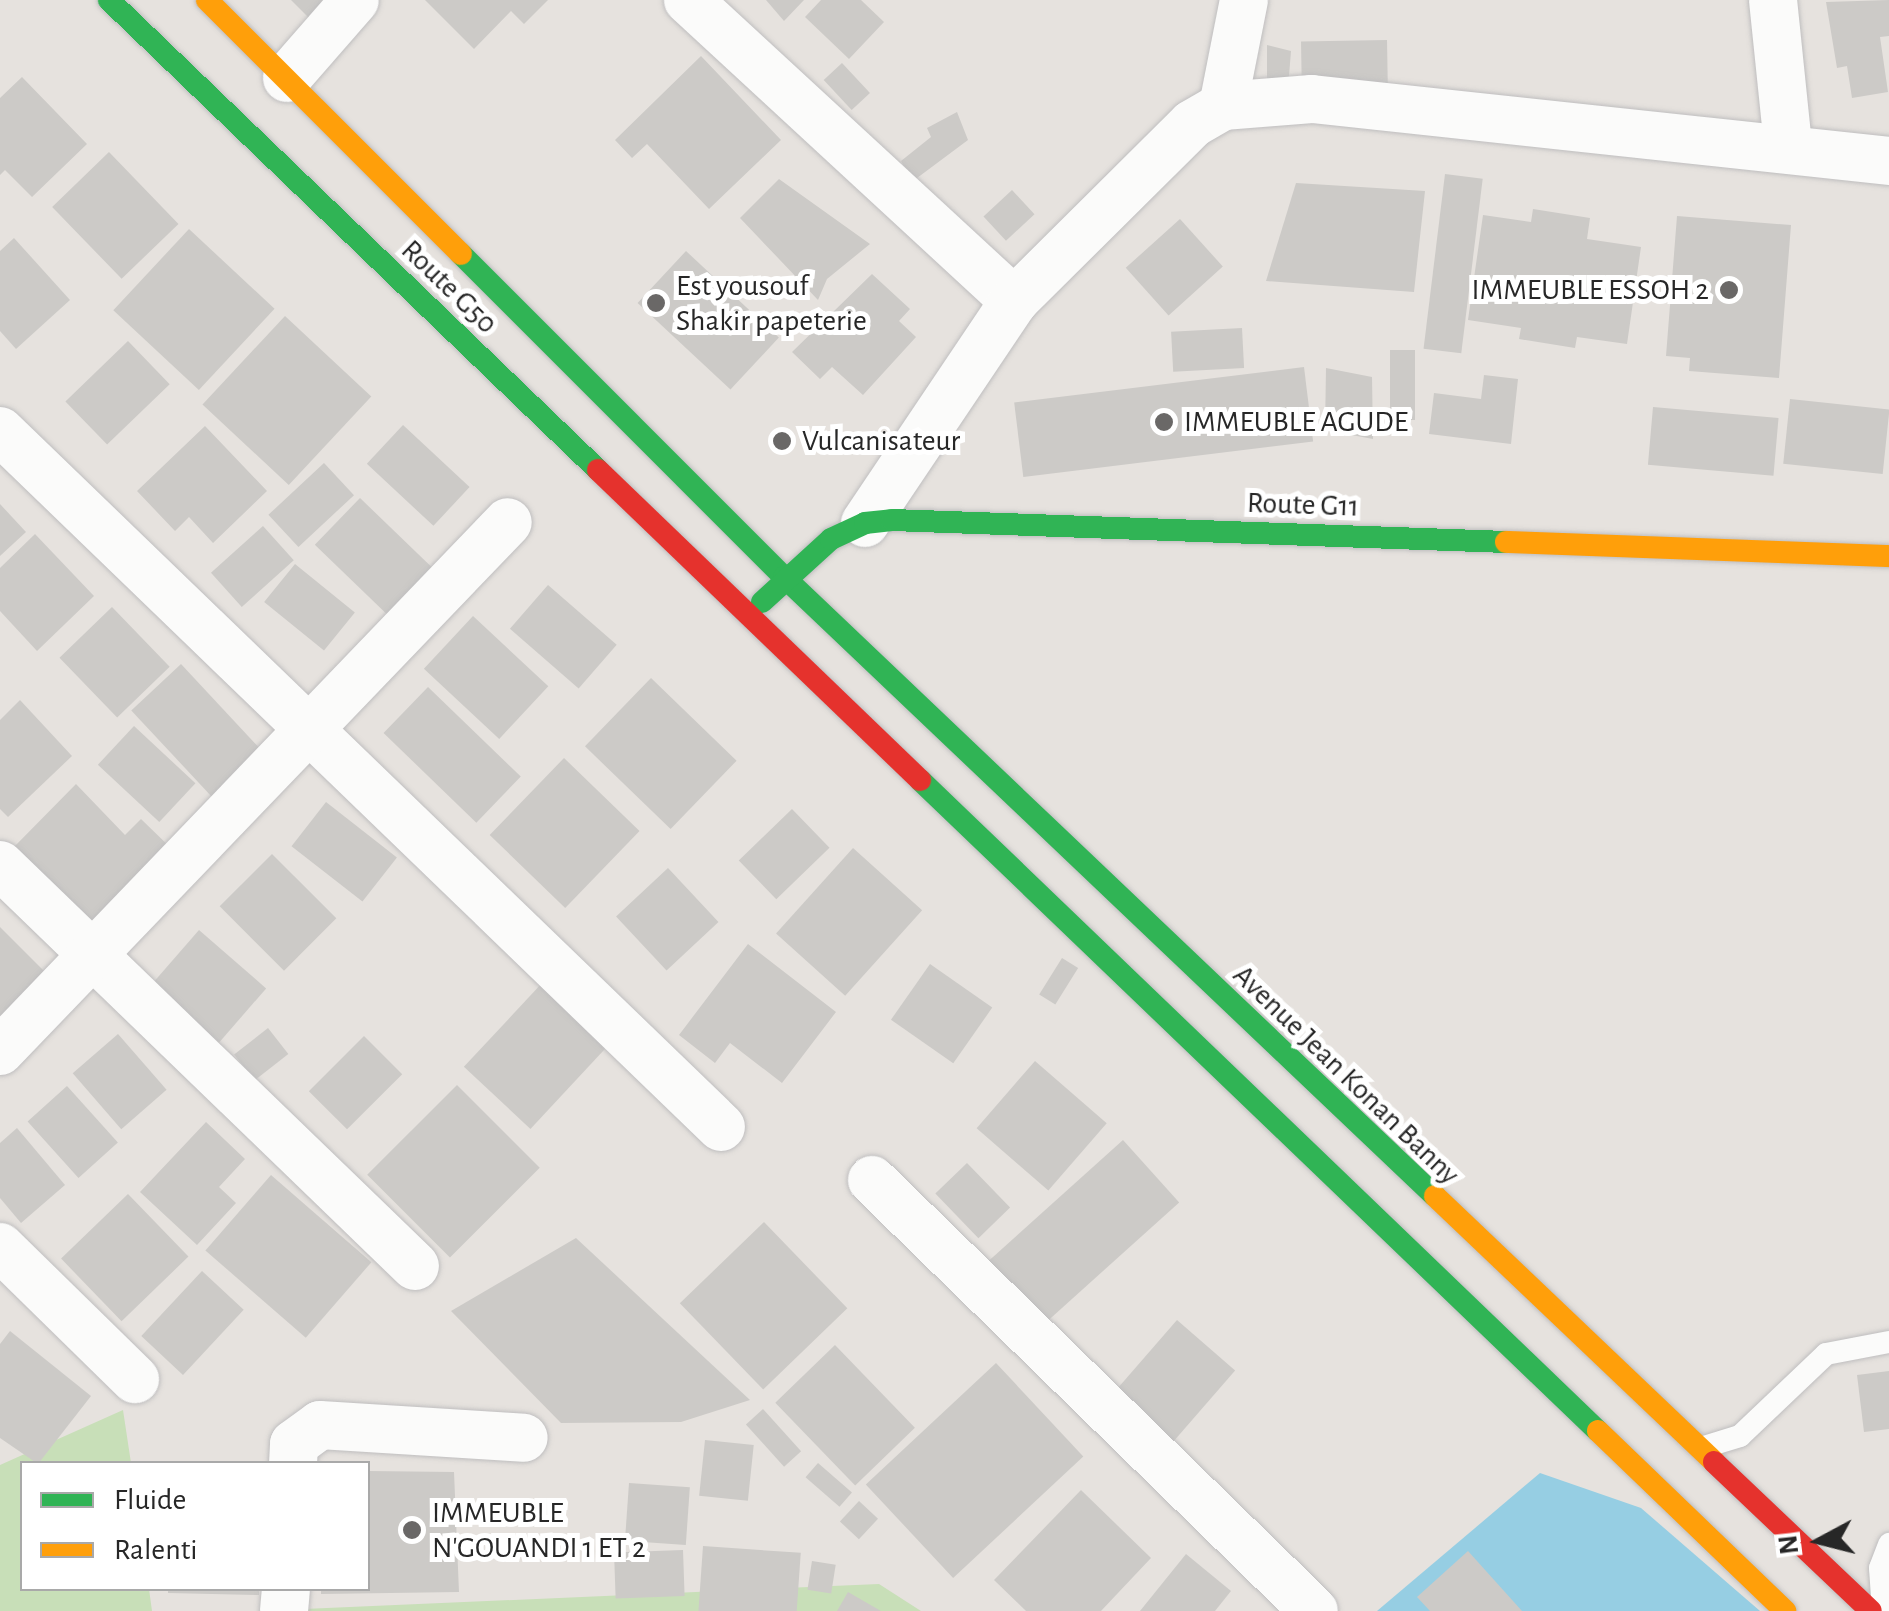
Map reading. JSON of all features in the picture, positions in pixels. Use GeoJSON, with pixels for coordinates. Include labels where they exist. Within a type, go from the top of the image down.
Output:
{"type":"FeatureCollection","features":[{"type":"Feature","properties":{"kind":"street","name":"Route G50"},"geometry":{"type":"LineString","coordinates":[[109,0],[750,615]]}},
{"type":"Feature","properties":{"kind":"street","name":"Route G50"},"geometry":{"type":"LineString","coordinates":[[207,0],[784,577]]}},
{"type":"Feature","properties":{"kind":"street"},"geometry":{"type":"LineString","coordinates":[[287,78],[355,0]]}},
{"type":"Feature","properties":{"kind":"street"},"geometry":{"type":"LineString","coordinates":[[688,0],[1014,302]]}},
{"type":"Feature","properties":{"kind":"street"},"geometry":{"type":"LineString","coordinates":[[1223,106],[1244,0]]}},
{"type":"Feature","properties":{"kind":"street"},"geometry":{"type":"LineString","coordinates":[[1773,0],[1788,146]]}},
{"type":"Feature","properties":{"kind":"street"},"geometry":{"type":"LineString","coordinates":[[1784,1611],[750,615],[784,577],[831,539],[865,523],[1014,302],[1192,124],[1223,106],[1312,99],[1788,146],[1889,161]]}},
{"type":"Feature","properties":{"kind":"street"},"geometry":{"type":"LineString","coordinates":[[0,430],[720,1127]]}},
{"type":"Feature","properties":{"kind":"street"},"geometry":{"type":"LineString","coordinates":[[0,1051],[95,957],[508,522]]}},
{"type":"Feature","properties":{"kind":"street","name":"Route G11"},"geometry":{"type":"LineString","coordinates":[[865,523],[1889,556]]}},
{"type":"Feature","properties":{"kind":"street","name":"Avenue Jean Konan Banny"},"geometry":{"type":"LineString","coordinates":[[784,577],[1871,1611]]}},
{"type":"Feature","properties":{"kind":"street"},"geometry":{"type":"LineString","coordinates":[[0,864],[415,1266]]}},
{"type":"Feature","properties":{"kind":"street"},"geometry":{"type":"LineString","coordinates":[[872,1180],[1314,1611]]}},
{"type":"Feature","properties":{"kind":"street"},"geometry":{"type":"LineString","coordinates":[[0,1247],[135,1379]]}},
{"type":"Feature","properties":{"kind":"street"},"geometry":{"type":"LineString","coordinates":[[293,1461],[294,1444],[320,1424],[524,1438]]}},
{"type":"Feature","properties":{"kind":"lane"},"geometry":{"type":"LineString","coordinates":[[1695,1446],[1740,1436],[1826,1354],[1889,1342]]}},
{"type":"Feature","properties":{"kind":"lane"},"geometry":{"type":"LineString","coordinates":[[1883,1611],[1880,1568],[1889,1544]]}},
{"type":"Feature","properties":{"kind":"green space"},"geometry":{"type":"Polygon","coordinates":[[[123,1410],[131,1461],[20,1461],[20,1591],[149,1591],[152,1611],[0,1611],[0,1465],[123,1410]]]}},
{"type":"Feature","properties":{"kind":"green space"},"geometry":{"type":"Polygon","coordinates":[[[879,1584],[921,1611],[258,1611],[879,1584]]]}},
{"type":"Feature","properties":{"kind":"water"},"geometry":{"type":"Polygon","coordinates":[[[1540,1473],[1641,1508],[1760,1611],[1377,1611],[1540,1473]]]}},
{"type":"Feature","properties":{"kind":"building"},"geometry":{"type":"Polygon","coordinates":[[[291,0],[347,0],[319,28],[291,0]]]}},
{"type":"Feature","properties":{"kind":"building"},"geometry":{"type":"Polygon","coordinates":[[[425,0],[548,0],[524,24],[511,11],[474,49],[425,0]]]}},
{"type":"Feature","properties":{"kind":"building"},"geometry":{"type":"Polygon","coordinates":[[[766,0],[804,0],[784,21],[766,0]]]}},
{"type":"Feature","properties":{"kind":"building"},"geometry":{"type":"Polygon","coordinates":[[[821,0],[861,0],[884,22],[849,59],[805,17],[821,0]]]}},
{"type":"Feature","properties":{"kind":"building"},"geometry":{"type":"Polygon","coordinates":[[[1889,0],[1889,36],[1880,37],[1888,92],[1852,98],[1847,66],[1837,68],[1826,2],[1889,0]]]}},
{"type":"Feature","properties":{"kind":"building"},"geometry":{"type":"Polygon","coordinates":[[[1387,40],[1388,85],[1302,86],[1301,42],[1387,40]]]}},
{"type":"Feature","properties":{"kind":"building"},"geometry":{"type":"Polygon","coordinates":[[[1267,45],[1291,51],[1288,88],[1267,88],[1267,45]]]}},
{"type":"Feature","properties":{"kind":"building"},"geometry":{"type":"Polygon","coordinates":[[[701,56],[781,140],[709,209],[647,144],[632,158],[615,140],[701,56]]]}},
{"type":"Feature","properties":{"kind":"building"},"geometry":{"type":"Polygon","coordinates":[[[842,63],[870,93],[852,110],[824,80],[842,63]]]}},
{"type":"Feature","properties":{"kind":"building"},"geometry":{"type":"Polygon","coordinates":[[[22,77],[87,144],[32,197],[5,170],[0,175],[0,98],[22,77]]]}},
{"type":"Feature","properties":{"kind":"building"},"geometry":{"type":"Polygon","coordinates":[[[957,112],[968,140],[913,181],[901,161],[931,137],[927,128],[957,112]]]}},
{"type":"Feature","properties":{"kind":"building"},"geometry":{"type":"Polygon","coordinates":[[[109,152],[178,224],[122,279],[52,207],[109,152]]]}},
{"type":"Feature","properties":{"kind":"building"},"geometry":{"type":"Polygon","coordinates":[[[1445,174],[1483,179],[1461,353],[1424,349],[1445,174]]]}},
{"type":"Feature","properties":{"kind":"building"},"geometry":{"type":"Polygon","coordinates":[[[779,179],[870,244],[827,279],[818,300],[740,218],[779,179]]]}},
{"type":"Feature","properties":{"kind":"building"},"geometry":{"type":"Polygon","coordinates":[[[1296,183],[1425,191],[1414,292],[1266,281],[1296,183]]]}},
{"type":"Feature","properties":{"kind":"building"},"geometry":{"type":"Polygon","coordinates":[[[1012,190],[1035,214],[1006,241],[983,217],[1012,190]]]}},
{"type":"Feature","properties":{"kind":"building"},"geometry":{"type":"Polygon","coordinates":[[[1533,209],[1590,218],[1587,239],[1641,247],[1627,344],[1577,337],[1575,348],[1519,339],[1521,328],[1468,320],[1483,215],[1531,222],[1533,209]]]}},
{"type":"Feature","properties":{"kind":"building","name":"IMMEUBLE ESSOH 2"},"geometry":{"type":"Polygon","coordinates":[[[1677,216],[1791,225],[1779,378],[1689,371],[1690,358],[1666,356],[1677,216]]]}},
{"type":"Feature","properties":{"kind":"building"},"geometry":{"type":"Polygon","coordinates":[[[1180,219],[1223,267],[1169,315],[1126,268],[1180,219]]]}},
{"type":"Feature","properties":{"kind":"building"},"geometry":{"type":"Polygon","coordinates":[[[189,229],[275,309],[199,390],[113,310],[189,229]]]}},
{"type":"Feature","properties":{"kind":"building"},"geometry":{"type":"Polygon","coordinates":[[[14,238],[70,300],[16,349],[0,331],[0,251],[14,238]]]}},
{"type":"Feature","properties":{"kind":"building"},"geometry":{"type":"Polygon","coordinates":[[[686,251],[779,338],[730,390],[638,303],[686,251]]]}},
{"type":"Feature","properties":{"kind":"building"},"geometry":{"type":"Polygon","coordinates":[[[872,274],[910,309],[899,321],[916,337],[863,395],[832,367],[820,379],[792,352],[872,274]]]}},
{"type":"Feature","properties":{"kind":"building"},"geometry":{"type":"Polygon","coordinates":[[[285,316],[371,396],[289,485],[202,404],[285,316]]]}},
{"type":"Feature","properties":{"kind":"building"},"geometry":{"type":"Polygon","coordinates":[[[1242,328],[1244,368],[1173,372],[1171,332],[1242,328]]]}},
{"type":"Feature","properties":{"kind":"building"},"geometry":{"type":"Polygon","coordinates":[[[128,341],[170,384],[107,445],[65,401],[128,341]]]}},
{"type":"Feature","properties":{"kind":"building"},"geometry":{"type":"Polygon","coordinates":[[[1390,350],[1415,350],[1415,420],[1390,420],[1390,350]]]}},
{"type":"Feature","properties":{"kind":"building","name":"IMMEUBLE AGUDE"},"geometry":{"type":"Polygon","coordinates":[[[1304,367],[1313,441],[1023,477],[1014,403],[1304,367]]]}},
{"type":"Feature","properties":{"kind":"building"},"geometry":{"type":"Polygon","coordinates":[[[1326,368],[1372,377],[1373,439],[1325,430],[1326,368]]]}},
{"type":"Feature","properties":{"kind":"building"},"geometry":{"type":"Polygon","coordinates":[[[1484,375],[1518,379],[1511,444],[1429,434],[1434,393],[1481,399],[1484,375]]]}},
{"type":"Feature","properties":{"kind":"building"},"geometry":{"type":"Polygon","coordinates":[[[1790,399],[1889,409],[1883,474],[1783,464],[1790,399]]]}},
{"type":"Feature","properties":{"kind":"building"},"geometry":{"type":"Polygon","coordinates":[[[1653,407],[1779,418],[1773,476],[1648,465],[1653,407]]]}},
{"type":"Feature","properties":{"kind":"building"},"geometry":{"type":"Polygon","coordinates":[[[403,425],[470,487],[433,526],[367,464],[403,425]]]}},
{"type":"Feature","properties":{"kind":"building"},"geometry":{"type":"Polygon","coordinates":[[[205,426],[267,491],[213,543],[189,517],[175,531],[137,491],[205,426]]]}},
{"type":"Feature","properties":{"kind":"building"},"geometry":{"type":"Polygon","coordinates":[[[324,463],[354,495],[298,547],[268,515],[324,463]]]}},
{"type":"Feature","properties":{"kind":"building"},"geometry":{"type":"Polygon","coordinates":[[[360,498],[433,569],[388,616],[315,545],[360,498]]]}},
{"type":"Feature","properties":{"kind":"building"},"geometry":{"type":"Polygon","coordinates":[[[0,504],[26,532],[0,556],[0,504]]]}},
{"type":"Feature","properties":{"kind":"building"},"geometry":{"type":"Polygon","coordinates":[[[263,526],[294,560],[242,607],[211,573],[263,526]]]}},
{"type":"Feature","properties":{"kind":"building"},"geometry":{"type":"Polygon","coordinates":[[[35,534],[94,596],[37,651],[0,611],[0,568],[35,534]]]}},
{"type":"Feature","properties":{"kind":"building"},"geometry":{"type":"Polygon","coordinates":[[[295,564],[355,612],[324,651],[264,602],[295,564]]]}},
{"type":"Feature","properties":{"kind":"building"},"geometry":{"type":"Polygon","coordinates":[[[548,585],[617,645],[579,688],[510,629],[548,585]]]}},
{"type":"Feature","properties":{"kind":"building"},"geometry":{"type":"Polygon","coordinates":[[[112,607],[170,667],[117,717],[59,658],[112,607]]]}},
{"type":"Feature","properties":{"kind":"building"},"geometry":{"type":"Polygon","coordinates":[[[473,616],[548,686],[499,739],[424,669],[473,616]]]}},
{"type":"Feature","properties":{"kind":"building"},"geometry":{"type":"Polygon","coordinates":[[[181,664],[270,760],[221,806],[131,710],[181,664]]]}},
{"type":"Feature","properties":{"kind":"building"},"geometry":{"type":"Polygon","coordinates":[[[651,678],[737,761],[671,829],[585,746],[651,678]]]}},
{"type":"Feature","properties":{"kind":"building"},"geometry":{"type":"Polygon","coordinates":[[[428,687],[521,777],[476,823],[384,733],[428,687]]]}},
{"type":"Feature","properties":{"kind":"building"},"geometry":{"type":"Polygon","coordinates":[[[20,700],[72,756],[8,817],[0,809],[0,720],[20,700]]]}},
{"type":"Feature","properties":{"kind":"building"},"geometry":{"type":"Polygon","coordinates":[[[134,726],[195,783],[159,822],[98,765],[134,726]]]}},
{"type":"Feature","properties":{"kind":"building"},"geometry":{"type":"Polygon","coordinates":[[[564,758],[640,831],[565,908],[490,835],[564,758]]]}},
{"type":"Feature","properties":{"kind":"building"},"geometry":{"type":"Polygon","coordinates":[[[76,784],[125,835],[141,819],[174,851],[95,931],[13,848],[76,784]]]}},
{"type":"Feature","properties":{"kind":"building"},"geometry":{"type":"Polygon","coordinates":[[[326,802],[397,857],[362,902],[292,846],[326,802]]]}},
{"type":"Feature","properties":{"kind":"building"},"geometry":{"type":"Polygon","coordinates":[[[792,809],[830,848],[776,899],[739,860],[792,809]]]}},
{"type":"Feature","properties":{"kind":"building"},"geometry":{"type":"Polygon","coordinates":[[[853,848],[922,910],[845,996],[776,933],[853,848]]]}},
{"type":"Feature","properties":{"kind":"building"},"geometry":{"type":"Polygon","coordinates":[[[272,854],[336,918],[284,971],[220,906],[272,854]]]}},
{"type":"Feature","properties":{"kind":"building"},"geometry":{"type":"Polygon","coordinates":[[[668,868],[718,922],[667,971],[616,916],[668,868]]]}},
{"type":"Feature","properties":{"kind":"building"},"geometry":{"type":"Polygon","coordinates":[[[0,927],[46,973],[0,1020],[0,927]]]}},
{"type":"Feature","properties":{"kind":"building"},"geometry":{"type":"Polygon","coordinates":[[[199,930],[266,988],[219,1043],[152,984],[199,930]]]}},
{"type":"Feature","properties":{"kind":"building"},"geometry":{"type":"Polygon","coordinates":[[[748,944],[836,1012],[782,1083],[730,1043],[715,1063],[679,1035],[748,944]]]}},
{"type":"Feature","properties":{"kind":"building"},"geometry":{"type":"Polygon","coordinates":[[[1062,958],[1078,968],[1055,1005],[1039,994],[1062,958]]]}},
{"type":"Feature","properties":{"kind":"building"},"geometry":{"type":"Polygon","coordinates":[[[930,964],[992,1008],[953,1063],[891,1020],[930,964]]]}},
{"type":"Feature","properties":{"kind":"building"},"geometry":{"type":"Polygon","coordinates":[[[543,982],[610,1044],[530,1129],[464,1067],[543,982]]]}},
{"type":"Feature","properties":{"kind":"building"},"geometry":{"type":"Polygon","coordinates":[[[268,1028],[288,1054],[254,1080],[234,1054],[268,1028]]]}},
{"type":"Feature","properties":{"kind":"building"},"geometry":{"type":"Polygon","coordinates":[[[118,1034],[167,1090],[121,1129],[73,1073],[118,1034]]]}},
{"type":"Feature","properties":{"kind":"building"},"geometry":{"type":"Polygon","coordinates":[[[364,1036],[402,1074],[347,1129],[309,1091],[364,1036]]]}},
{"type":"Feature","properties":{"kind":"building"},"geometry":{"type":"Polygon","coordinates":[[[1035,1061],[1107,1123],[1048,1190],[977,1128],[1035,1061]]]}},
{"type":"Feature","properties":{"kind":"building"},"geometry":{"type":"Polygon","coordinates":[[[457,1085],[540,1168],[450,1258],[367,1175],[457,1085]]]}},
{"type":"Feature","properties":{"kind":"building"},"geometry":{"type":"Polygon","coordinates":[[[67,1086],[118,1142],[78,1178],[28,1121],[67,1086]]]}},
{"type":"Feature","properties":{"kind":"building"},"geometry":{"type":"Polygon","coordinates":[[[206,1122],[245,1159],[219,1187],[236,1203],[197,1245],[140,1192],[206,1122]]]}},
{"type":"Feature","properties":{"kind":"building"},"geometry":{"type":"Polygon","coordinates":[[[17,1128],[65,1185],[21,1223],[0,1198],[0,1143],[17,1128]]]}},
{"type":"Feature","properties":{"kind":"building"},"geometry":{"type":"Polygon","coordinates":[[[1123,1140],[1179,1202],[1042,1326],[986,1264],[1123,1140]]]}},
{"type":"Feature","properties":{"kind":"building"},"geometry":{"type":"Polygon","coordinates":[[[967,1163],[1010,1208],[978,1238],[935,1194],[967,1163]]]}},
{"type":"Feature","properties":{"kind":"building"},"geometry":{"type":"Polygon","coordinates":[[[271,1175],[371,1262],[306,1338],[205,1250],[271,1175]]]}},
{"type":"Feature","properties":{"kind":"building"},"geometry":{"type":"Polygon","coordinates":[[[128,1194],[188,1257],[122,1321],[61,1259],[128,1194]]]}},
{"type":"Feature","properties":{"kind":"building"},"geometry":{"type":"Polygon","coordinates":[[[764,1222],[847,1308],[763,1390],[680,1303],[764,1222]]]}},
{"type":"Feature","properties":{"kind":"building"},"geometry":{"type":"Polygon","coordinates":[[[576,1238],[750,1400],[681,1422],[561,1423],[451,1311],[576,1238]]]}},
{"type":"Feature","properties":{"kind":"building"},"geometry":{"type":"Polygon","coordinates":[[[202,1271],[244,1310],[183,1375],[141,1336],[202,1271]]]}},
{"type":"Feature","properties":{"kind":"building"},"geometry":{"type":"Polygon","coordinates":[[[1177,1320],[1235,1371],[1170,1446],[1111,1395],[1177,1320]]]}},
{"type":"Feature","properties":{"kind":"building"},"geometry":{"type":"Polygon","coordinates":[[[10,1331],[91,1396],[40,1461],[34,1461],[0,1438],[0,1344],[10,1331]]]}},
{"type":"Feature","properties":{"kind":"building"},"geometry":{"type":"Polygon","coordinates":[[[835,1345],[915,1428],[855,1485],[775,1403],[835,1345]]]}},
{"type":"Feature","properties":{"kind":"building"},"geometry":{"type":"Polygon","coordinates":[[[996,1363],[1083,1457],[953,1578],[866,1484],[996,1363]]]}},
{"type":"Feature","properties":{"kind":"building"},"geometry":{"type":"Polygon","coordinates":[[[1889,1371],[1889,1429],[1864,1432],[1857,1375],[1889,1371]]]}},
{"type":"Feature","properties":{"kind":"building"},"geometry":{"type":"Polygon","coordinates":[[[763,1409],[801,1451],[784,1467],[746,1424],[763,1409]]]}},
{"type":"Feature","properties":{"kind":"building"},"geometry":{"type":"Polygon","coordinates":[[[705,1440],[754,1445],[748,1501],[699,1496],[705,1440]]]}},
{"type":"Feature","properties":{"kind":"building"},"geometry":{"type":"Polygon","coordinates":[[[818,1463],[852,1493],[839,1507],[806,1477],[818,1463]]]}},
{"type":"Feature","properties":{"kind":"building","name":"IMMEUBLE N'GOUANDI 1 ET 2"},"geometry":{"type":"Polygon","coordinates":[[[370,1471],[454,1472],[459,1592],[321,1594],[370,1591],[370,1471]]]}},
{"type":"Feature","properties":{"kind":"building"},"geometry":{"type":"Polygon","coordinates":[[[629,1483],[690,1487],[686,1545],[625,1541],[629,1483]]]}},
{"type":"Feature","properties":{"kind":"building"},"geometry":{"type":"Polygon","coordinates":[[[1081,1490],[1151,1558],[1101,1611],[1026,1611],[994,1580],[1081,1490]]]}},
{"type":"Feature","properties":{"kind":"building"},"geometry":{"type":"Polygon","coordinates":[[[859,1501],[878,1519],[859,1539],[840,1521],[859,1501]]]}},
{"type":"Feature","properties":{"kind":"building"},"geometry":{"type":"Polygon","coordinates":[[[703,1546],[801,1553],[797,1611],[698,1611],[703,1546]]]}},
{"type":"Feature","properties":{"kind":"building"},"geometry":{"type":"Polygon","coordinates":[[[683,1550],[685,1596],[616,1598],[614,1552],[683,1550]]]}},
{"type":"Feature","properties":{"kind":"building"},"geometry":{"type":"Polygon","coordinates":[[[1468,1551],[1522,1611],[1430,1611],[1417,1597],[1468,1551]]]}},
{"type":"Feature","properties":{"kind":"building"},"geometry":{"type":"Polygon","coordinates":[[[1186,1554],[1231,1591],[1215,1611],[1140,1611],[1186,1554]]]}},
{"type":"Feature","properties":{"kind":"building"},"geometry":{"type":"Polygon","coordinates":[[[812,1561],[836,1565],[831,1593],[807,1590],[812,1561]]]}},
{"type":"Feature","properties":{"kind":"building"},"geometry":{"type":"Polygon","coordinates":[[[259,1591],[259,1595],[168,1593],[259,1591]]]}},
{"type":"Feature","properties":{"kind":"building"},"geometry":{"type":"Polygon","coordinates":[[[848,1592],[881,1611],[837,1611],[848,1592]]]}},
{"type":"Feature","properties":{"kind":"traffic: fast"},"geometry":{"type":"LineString","coordinates":[[109,0],[598,470]]}},
{"type":"Feature","properties":{"kind":"traffic: fast"},"geometry":{"type":"LineString","coordinates":[[461,254],[784,577],[1435,1196]]}},
{"type":"Feature","properties":{"kind":"traffic: fast"},"geometry":{"type":"LineString","coordinates":[[762,602],[831,539],[865,523],[892,520],[1506,542]]}},
{"type":"Feature","properties":{"kind":"traffic: fast"},"geometry":{"type":"LineString","coordinates":[[920,780],[1598,1431]]}},
{"type":"Feature","properties":{"kind":"traffic: slow"},"geometry":{"type":"LineString","coordinates":[[207,0],[461,254]]}},
{"type":"Feature","properties":{"kind":"traffic: slow"},"geometry":{"type":"LineString","coordinates":[[1506,542],[1889,556]]}},
{"type":"Feature","properties":{"kind":"traffic: slow"},"geometry":{"type":"LineString","coordinates":[[1435,1196],[1714,1462]]}},
{"type":"Feature","properties":{"kind":"traffic: slow"},"geometry":{"type":"LineString","coordinates":[[1598,1431],[1785,1611]]}},
{"type":"Feature","properties":{"kind":"traffic: jam"},"geometry":{"type":"LineString","coordinates":[[598,470],[920,780]]}},
{"type":"Feature","properties":{"kind":"traffic: jam"},"geometry":{"type":"LineString","coordinates":[[1714,1462],[1871,1611]]}},
{"type":"Feature","properties":{"kind":"place","name":"IMMEUBLE ESSOH 2"},"geometry":{"type":"Point","coordinates":[1729,290]}},
{"type":"Feature","properties":{"kind":"place","name":"Est yousouf Shakir papeterie"},"geometry":{"type":"Point","coordinates":[656,303]}},
{"type":"Feature","properties":{"kind":"place","name":"IMMEUBLE AGUDE"},"geometry":{"type":"Point","coordinates":[1164,422]}},
{"type":"Feature","properties":{"kind":"place","name":"Vulcanisateur"},"geometry":{"type":"Point","coordinates":[782,441]}},
{"type":"Feature","properties":{"kind":"place","name":"IMMEUBLE N'GOUANDI 1 ET 2"},"geometry":{"type":"Point","coordinates":[412,1530]}}]}
